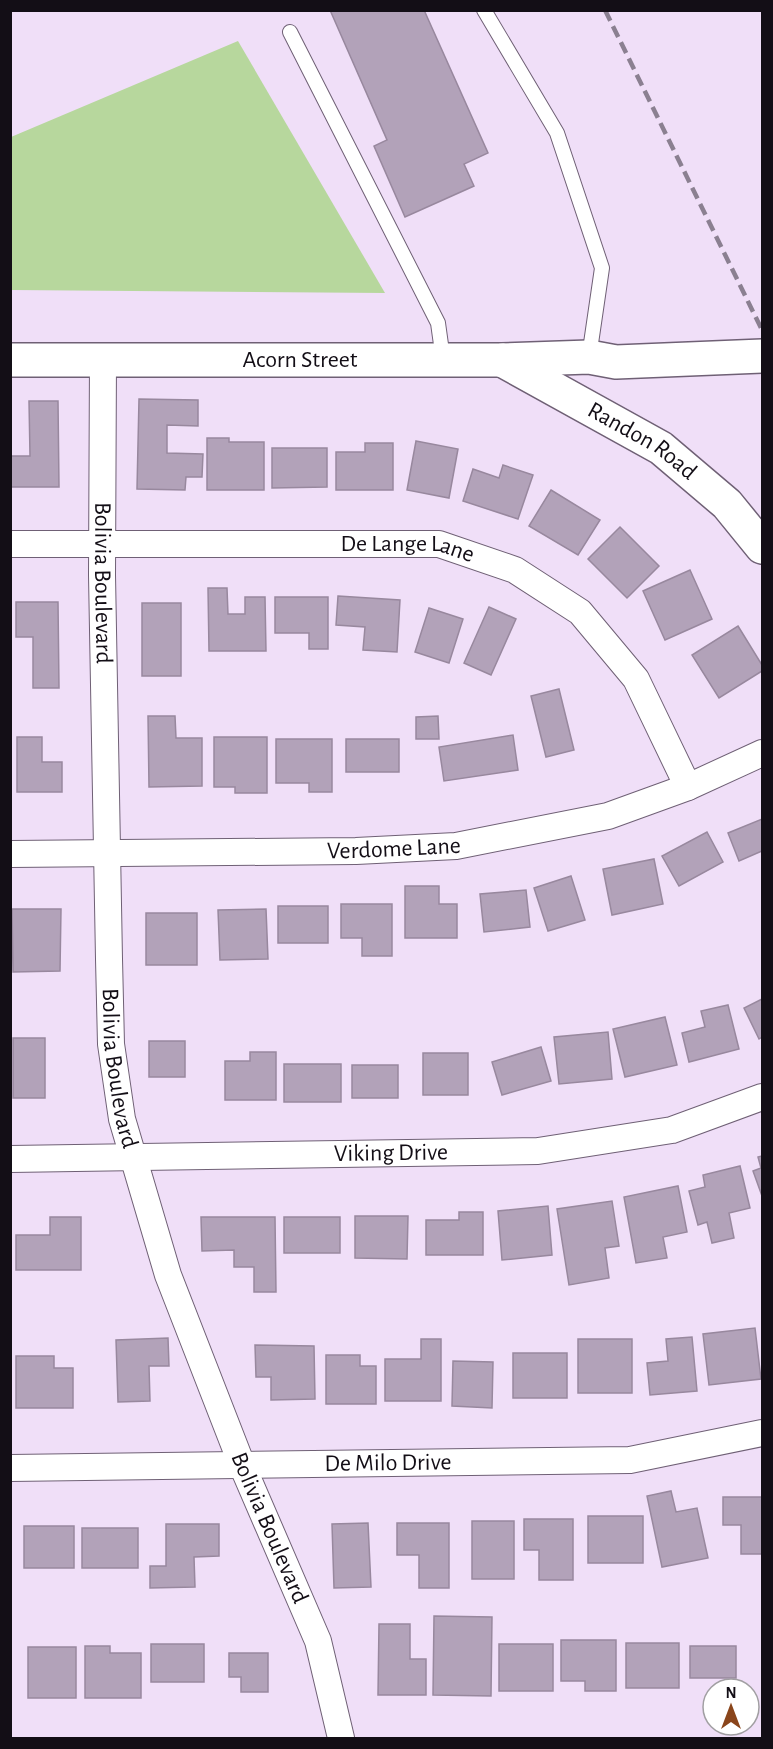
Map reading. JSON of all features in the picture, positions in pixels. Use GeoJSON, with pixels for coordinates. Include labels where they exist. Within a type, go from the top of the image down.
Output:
{"type":"FeatureCollection","features":[{"type":"Feature","properties":{"kind":"street","name":"Acorn Street"},"geometry":{"type":"LineString","coordinates":[[589,357],[615,347],[762,343]]}},
{"type":"Feature","properties":{"kind":"street","name":"Acorn Street"},"geometry":{"type":"LineString","coordinates":[[10,360],[102,358],[502,360],[589,357],[616,362],[762,356]]}},
{"type":"Feature","properties":{"kind":"street","name":"Bolivia Boulevard"},"geometry":{"type":"LineString","coordinates":[[102,358],[106,853],[111,1044],[122,1119],[168,1275],[242,1466],[318,1641],[341,1738]]}},
{"type":"Feature","properties":{"kind":"street","name":"Randon Road"},"geometry":{"type":"LineString","coordinates":[[502,360],[661,448],[727,504],[762,548]]}},
{"type":"Feature","properties":{"kind":"street","name":"De Lange Lane"},"geometry":{"type":"LineString","coordinates":[[10,544],[102,542],[440,544],[515,570],[580,612],[636,680],[688,787]]}},
{"type":"Feature","properties":{"kind":"street","name":"Verdome Lane"},"geometry":{"type":"LineString","coordinates":[[10,855],[356,851],[456,846],[608,816],[688,787],[762,753]]}},
{"type":"Feature","properties":{"kind":"street","name":"Viking Drive"},"geometry":{"type":"LineString","coordinates":[[10,1159],[538,1151],[672,1130],[762,1097]]}},
{"type":"Feature","properties":{"kind":"street","name":"De Milo Drive"},"geometry":{"type":"LineString","coordinates":[[10,1468],[630,1460],[762,1433]]}},
{"type":"Feature","properties":{"kind":"lane"},"geometry":{"type":"LineString","coordinates":[[484,10],[557,133],[602,268],[589,357]]}},
{"type":"Feature","properties":{"kind":"lane"},"geometry":{"type":"LineString","coordinates":[[290,32],[438,323],[444,359]]}},
{"type":"Feature","properties":{"kind":"green space"},"geometry":{"type":"Polygon","coordinates":[[[238,41],[385,293],[11,290],[11,137],[238,41]]]}},
{"type":"Feature","properties":{"kind":"building"},"geometry":{"type":"Polygon","coordinates":[[[330,10],[424,10],[488,153],[464,164],[474,186],[405,217],[374,146],[387,140],[330,10]]]}},
{"type":"Feature","properties":{"kind":"building"},"geometry":{"type":"Polygon","coordinates":[[[139,399],[198,400],[198,426],[167,425],[167,453],[203,454],[202,477],[186,477],[185,490],[137,489],[139,399]]]}},
{"type":"Feature","properties":{"kind":"building"},"geometry":{"type":"Polygon","coordinates":[[[29,401],[58,401],[59,487],[10,487],[10,456],[30,456],[29,401]]]}},
{"type":"Feature","properties":{"kind":"building"},"geometry":{"type":"Polygon","coordinates":[[[207,438],[229,438],[229,442],[264,442],[264,490],[207,490],[207,438]]]}},
{"type":"Feature","properties":{"kind":"building"},"geometry":{"type":"Polygon","coordinates":[[[416,441],[458,449],[449,498],[407,490],[416,441]]]}},
{"type":"Feature","properties":{"kind":"building"},"geometry":{"type":"Polygon","coordinates":[[[365,443],[393,443],[393,490],[336,490],[336,452],[365,452],[365,443]]]}},
{"type":"Feature","properties":{"kind":"building"},"geometry":{"type":"Polygon","coordinates":[[[272,448],[327,448],[327,487],[272,488],[272,448]]]}},
{"type":"Feature","properties":{"kind":"building"},"geometry":{"type":"Polygon","coordinates":[[[503,465],[533,475],[518,519],[463,501],[473,469],[499,478],[503,465]]]}},
{"type":"Feature","properties":{"kind":"building"},"geometry":{"type":"Polygon","coordinates":[[[551,490],[600,520],[578,555],[529,526],[551,490]]]}},
{"type":"Feature","properties":{"kind":"building"},"geometry":{"type":"Polygon","coordinates":[[[620,527],[659,566],[627,598],[588,559],[620,527]]]}},
{"type":"Feature","properties":{"kind":"building"},"geometry":{"type":"Polygon","coordinates":[[[690,570],[712,619],[665,640],[643,591],[690,570]]]}},
{"type":"Feature","properties":{"kind":"building"},"geometry":{"type":"Polygon","coordinates":[[[208,588],[227,588],[228,614],[245,614],[245,597],[265,597],[266,651],[209,651],[208,588]]]}},
{"type":"Feature","properties":{"kind":"building"},"geometry":{"type":"Polygon","coordinates":[[[338,596],[400,600],[397,652],[363,650],[365,627],[336,625],[338,596]]]}},
{"type":"Feature","properties":{"kind":"building"},"geometry":{"type":"Polygon","coordinates":[[[275,597],[328,597],[328,649],[309,649],[309,633],[275,633],[275,597]]]}},
{"type":"Feature","properties":{"kind":"building"},"geometry":{"type":"Polygon","coordinates":[[[16,602],[58,602],[59,688],[33,688],[33,637],[16,637],[16,602]]]}},
{"type":"Feature","properties":{"kind":"building"},"geometry":{"type":"Polygon","coordinates":[[[142,603],[181,603],[181,676],[142,676],[142,603]]]}},
{"type":"Feature","properties":{"kind":"building"},"geometry":{"type":"Polygon","coordinates":[[[489,607],[516,619],[491,675],[464,663],[489,607]]]}},
{"type":"Feature","properties":{"kind":"building"},"geometry":{"type":"Polygon","coordinates":[[[429,608],[463,619],[449,663],[415,652],[429,608]]]}},
{"type":"Feature","properties":{"kind":"building"},"geometry":{"type":"Polygon","coordinates":[[[738,626],[762,665],[762,671],[719,698],[692,655],[738,626]]]}},
{"type":"Feature","properties":{"kind":"building"},"geometry":{"type":"Polygon","coordinates":[[[559,689],[574,750],[546,757],[531,696],[559,689]]]}},
{"type":"Feature","properties":{"kind":"building"},"geometry":{"type":"Polygon","coordinates":[[[148,716],[175,716],[176,738],[202,738],[202,786],[149,787],[148,716]]]}},
{"type":"Feature","properties":{"kind":"building"},"geometry":{"type":"Polygon","coordinates":[[[438,716],[439,739],[416,739],[416,717],[438,716]]]}},
{"type":"Feature","properties":{"kind":"building"},"geometry":{"type":"Polygon","coordinates":[[[513,735],[518,770],[444,781],[439,747],[513,735]]]}},
{"type":"Feature","properties":{"kind":"building"},"geometry":{"type":"Polygon","coordinates":[[[17,737],[42,737],[42,762],[62,762],[62,792],[17,792],[17,737]]]}},
{"type":"Feature","properties":{"kind":"building"},"geometry":{"type":"Polygon","coordinates":[[[214,737],[267,737],[267,793],[235,793],[235,787],[214,787],[214,737]]]}},
{"type":"Feature","properties":{"kind":"building"},"geometry":{"type":"Polygon","coordinates":[[[276,739],[332,739],[332,792],[309,792],[309,783],[276,783],[276,739]]]}},
{"type":"Feature","properties":{"kind":"building"},"geometry":{"type":"Polygon","coordinates":[[[346,739],[399,739],[399,772],[346,772],[346,739]]]}},
{"type":"Feature","properties":{"kind":"building"},"geometry":{"type":"Polygon","coordinates":[[[762,819],[762,851],[739,861],[728,833],[762,819]]]}},
{"type":"Feature","properties":{"kind":"building"},"geometry":{"type":"Polygon","coordinates":[[[707,832],[723,862],[679,886],[662,856],[707,832]]]}},
{"type":"Feature","properties":{"kind":"building"},"geometry":{"type":"Polygon","coordinates":[[[654,859],[663,904],[612,915],[603,869],[654,859]]]}},
{"type":"Feature","properties":{"kind":"building"},"geometry":{"type":"Polygon","coordinates":[[[571,876],[585,920],[548,931],[534,888],[571,876]]]}},
{"type":"Feature","properties":{"kind":"building"},"geometry":{"type":"Polygon","coordinates":[[[405,886],[439,886],[439,904],[457,904],[457,938],[405,938],[405,886]]]}},
{"type":"Feature","properties":{"kind":"building"},"geometry":{"type":"Polygon","coordinates":[[[526,890],[530,927],[484,932],[480,894],[526,890]]]}},
{"type":"Feature","properties":{"kind":"building"},"geometry":{"type":"Polygon","coordinates":[[[341,904],[392,904],[392,956],[362,956],[362,938],[341,938],[341,904]]]}},
{"type":"Feature","properties":{"kind":"building"},"geometry":{"type":"Polygon","coordinates":[[[278,906],[328,906],[328,943],[278,943],[278,906]]]}},
{"type":"Feature","properties":{"kind":"building"},"geometry":{"type":"Polygon","coordinates":[[[12,909],[61,909],[60,971],[13,972],[12,909]]]}},
{"type":"Feature","properties":{"kind":"building"},"geometry":{"type":"Polygon","coordinates":[[[266,909],[268,959],[220,960],[218,910],[266,909]]]}},
{"type":"Feature","properties":{"kind":"building"},"geometry":{"type":"Polygon","coordinates":[[[146,913],[197,913],[197,965],[146,965],[146,913]]]}},
{"type":"Feature","properties":{"kind":"building"},"geometry":{"type":"Polygon","coordinates":[[[762,999],[762,1037],[759,1039],[744,1008],[762,999]]]}},
{"type":"Feature","properties":{"kind":"building"},"geometry":{"type":"Polygon","coordinates":[[[728,1005],[739,1049],[689,1062],[682,1033],[705,1027],[701,1011],[728,1005]]]}},
{"type":"Feature","properties":{"kind":"building"},"geometry":{"type":"Polygon","coordinates":[[[665,1017],[677,1065],[625,1077],[613,1029],[665,1017]]]}},
{"type":"Feature","properties":{"kind":"building"},"geometry":{"type":"Polygon","coordinates":[[[608,1032],[612,1079],[559,1084],[554,1037],[608,1032]]]}},
{"type":"Feature","properties":{"kind":"building"},"geometry":{"type":"Polygon","coordinates":[[[13,1038],[45,1038],[45,1098],[13,1098],[13,1038]]]}},
{"type":"Feature","properties":{"kind":"building"},"geometry":{"type":"Polygon","coordinates":[[[149,1041],[185,1041],[185,1077],[149,1077],[149,1041]]]}},
{"type":"Feature","properties":{"kind":"building"},"geometry":{"type":"Polygon","coordinates":[[[541,1047],[551,1081],[502,1095],[492,1062],[541,1047]]]}},
{"type":"Feature","properties":{"kind":"building"},"geometry":{"type":"Polygon","coordinates":[[[250,1052],[276,1052],[276,1100],[225,1100],[225,1061],[250,1061],[250,1052]]]}},
{"type":"Feature","properties":{"kind":"building"},"geometry":{"type":"Polygon","coordinates":[[[423,1053],[468,1053],[468,1095],[423,1095],[423,1053]]]}},
{"type":"Feature","properties":{"kind":"building"},"geometry":{"type":"Polygon","coordinates":[[[284,1064],[341,1064],[341,1102],[284,1102],[284,1064]]]}},
{"type":"Feature","properties":{"kind":"building"},"geometry":{"type":"Polygon","coordinates":[[[352,1065],[398,1065],[398,1098],[352,1098],[352,1065]]]}},
{"type":"Feature","properties":{"kind":"building"},"geometry":{"type":"Polygon","coordinates":[[[762,1156],[762,1196],[753,1171],[761,1168],[758,1157],[762,1156]]]}},
{"type":"Feature","properties":{"kind":"building"},"geometry":{"type":"Polygon","coordinates":[[[740,1166],[750,1208],[729,1213],[734,1238],[712,1243],[707,1222],[698,1225],[689,1191],[705,1187],[703,1175],[740,1166]]]}},
{"type":"Feature","properties":{"kind":"building"},"geometry":{"type":"Polygon","coordinates":[[[678,1186],[687,1232],[663,1237],[667,1258],[636,1263],[624,1197],[678,1186]]]}},
{"type":"Feature","properties":{"kind":"building"},"geometry":{"type":"Polygon","coordinates":[[[612,1201],[619,1246],[605,1248],[609,1278],[569,1285],[557,1209],[612,1201]]]}},
{"type":"Feature","properties":{"kind":"building"},"geometry":{"type":"Polygon","coordinates":[[[548,1206],[552,1255],[502,1260],[498,1211],[548,1206]]]}},
{"type":"Feature","properties":{"kind":"building"},"geometry":{"type":"Polygon","coordinates":[[[459,1212],[483,1212],[483,1255],[426,1255],[426,1220],[459,1220],[459,1212]]]}},
{"type":"Feature","properties":{"kind":"building"},"geometry":{"type":"Polygon","coordinates":[[[355,1216],[408,1216],[407,1259],[355,1258],[355,1216]]]}},
{"type":"Feature","properties":{"kind":"building"},"geometry":{"type":"Polygon","coordinates":[[[50,1217],[81,1217],[81,1270],[16,1270],[16,1235],[50,1235],[50,1217]]]}},
{"type":"Feature","properties":{"kind":"building"},"geometry":{"type":"Polygon","coordinates":[[[201,1217],[275,1217],[276,1292],[254,1292],[254,1267],[234,1267],[234,1250],[202,1251],[201,1217]]]}},
{"type":"Feature","properties":{"kind":"building"},"geometry":{"type":"Polygon","coordinates":[[[284,1217],[340,1217],[340,1253],[284,1253],[284,1217]]]}},
{"type":"Feature","properties":{"kind":"building"},"geometry":{"type":"Polygon","coordinates":[[[755,1328],[761,1379],[709,1385],[703,1334],[755,1328]]]}},
{"type":"Feature","properties":{"kind":"building"},"geometry":{"type":"Polygon","coordinates":[[[692,1337],[697,1391],[650,1395],[647,1363],[668,1361],[666,1339],[692,1337]]]}},
{"type":"Feature","properties":{"kind":"building"},"geometry":{"type":"Polygon","coordinates":[[[168,1338],[169,1366],[149,1366],[150,1401],[118,1402],[116,1340],[168,1338]]]}},
{"type":"Feature","properties":{"kind":"building"},"geometry":{"type":"Polygon","coordinates":[[[421,1339],[441,1339],[441,1401],[385,1401],[385,1359],[421,1359],[421,1339]]]}},
{"type":"Feature","properties":{"kind":"building"},"geometry":{"type":"Polygon","coordinates":[[[578,1339],[632,1339],[632,1393],[578,1393],[578,1339]]]}},
{"type":"Feature","properties":{"kind":"building"},"geometry":{"type":"Polygon","coordinates":[[[255,1345],[314,1346],[315,1399],[271,1400],[271,1377],[256,1377],[255,1345]]]}},
{"type":"Feature","properties":{"kind":"building"},"geometry":{"type":"Polygon","coordinates":[[[513,1353],[567,1353],[567,1398],[513,1398],[513,1353]]]}},
{"type":"Feature","properties":{"kind":"building"},"geometry":{"type":"Polygon","coordinates":[[[326,1355],[360,1355],[360,1366],[376,1366],[376,1404],[326,1404],[326,1355]]]}},
{"type":"Feature","properties":{"kind":"building"},"geometry":{"type":"Polygon","coordinates":[[[16,1356],[54,1356],[54,1368],[73,1368],[73,1408],[16,1408],[16,1356]]]}},
{"type":"Feature","properties":{"kind":"building"},"geometry":{"type":"Polygon","coordinates":[[[453,1361],[493,1362],[492,1408],[452,1406],[453,1361]]]}},
{"type":"Feature","properties":{"kind":"building"},"geometry":{"type":"Polygon","coordinates":[[[671,1491],[676,1512],[697,1508],[708,1558],[662,1567],[647,1496],[671,1491]]]}},
{"type":"Feature","properties":{"kind":"building"},"geometry":{"type":"Polygon","coordinates":[[[723,1497],[762,1497],[762,1554],[741,1554],[741,1525],[723,1525],[723,1497]]]}},
{"type":"Feature","properties":{"kind":"building"},"geometry":{"type":"Polygon","coordinates":[[[588,1516],[643,1516],[643,1563],[588,1563],[588,1516]]]}},
{"type":"Feature","properties":{"kind":"building"},"geometry":{"type":"Polygon","coordinates":[[[524,1519],[573,1519],[573,1580],[539,1580],[539,1550],[524,1550],[524,1519]]]}},
{"type":"Feature","properties":{"kind":"building"},"geometry":{"type":"Polygon","coordinates":[[[472,1521],[514,1521],[514,1579],[472,1579],[472,1521]]]}},
{"type":"Feature","properties":{"kind":"building"},"geometry":{"type":"Polygon","coordinates":[[[368,1523],[371,1587],[334,1588],[332,1524],[368,1523]]]}},
{"type":"Feature","properties":{"kind":"building"},"geometry":{"type":"Polygon","coordinates":[[[397,1523],[449,1523],[449,1588],[419,1588],[419,1555],[397,1555],[397,1523]]]}},
{"type":"Feature","properties":{"kind":"building"},"geometry":{"type":"Polygon","coordinates":[[[166,1524],[219,1524],[219,1556],[194,1557],[195,1587],[150,1588],[150,1566],[166,1566],[166,1524]]]}},
{"type":"Feature","properties":{"kind":"building"},"geometry":{"type":"Polygon","coordinates":[[[24,1526],[74,1526],[74,1568],[24,1568],[24,1526]]]}},
{"type":"Feature","properties":{"kind":"building"},"geometry":{"type":"Polygon","coordinates":[[[82,1528],[138,1528],[138,1568],[82,1568],[82,1528]]]}},
{"type":"Feature","properties":{"kind":"building"},"geometry":{"type":"Polygon","coordinates":[[[434,1616],[492,1617],[491,1696],[433,1695],[434,1616]]]}},
{"type":"Feature","properties":{"kind":"building"},"geometry":{"type":"Polygon","coordinates":[[[379,1624],[410,1624],[410,1659],[426,1659],[426,1695],[378,1695],[379,1624]]]}},
{"type":"Feature","properties":{"kind":"building"},"geometry":{"type":"Polygon","coordinates":[[[561,1640],[616,1640],[616,1691],[585,1691],[585,1681],[561,1681],[561,1640]]]}},
{"type":"Feature","properties":{"kind":"building"},"geometry":{"type":"Polygon","coordinates":[[[626,1643],[679,1643],[679,1688],[626,1688],[626,1643]]]}},
{"type":"Feature","properties":{"kind":"building"},"geometry":{"type":"Polygon","coordinates":[[[151,1644],[204,1644],[204,1682],[151,1682],[151,1644]]]}},
{"type":"Feature","properties":{"kind":"building"},"geometry":{"type":"Polygon","coordinates":[[[499,1644],[553,1644],[553,1691],[499,1691],[499,1644]]]}},
{"type":"Feature","properties":{"kind":"building"},"geometry":{"type":"Polygon","coordinates":[[[85,1646],[110,1646],[110,1653],[141,1653],[141,1698],[85,1698],[85,1646]]]}},
{"type":"Feature","properties":{"kind":"building"},"geometry":{"type":"Polygon","coordinates":[[[690,1646],[736,1646],[736,1677],[690,1678],[690,1646]]]}},
{"type":"Feature","properties":{"kind":"building"},"geometry":{"type":"Polygon","coordinates":[[[28,1647],[76,1647],[76,1698],[28,1698],[28,1647]]]}},
{"type":"Feature","properties":{"kind":"building"},"geometry":{"type":"Polygon","coordinates":[[[229,1653],[268,1653],[268,1692],[241,1692],[241,1677],[229,1677],[229,1653]]]}},
{"type":"Feature","properties":{"kind":"railway"},"geometry":{"type":"LineString","coordinates":[[605,10],[762,330]]}}]}
